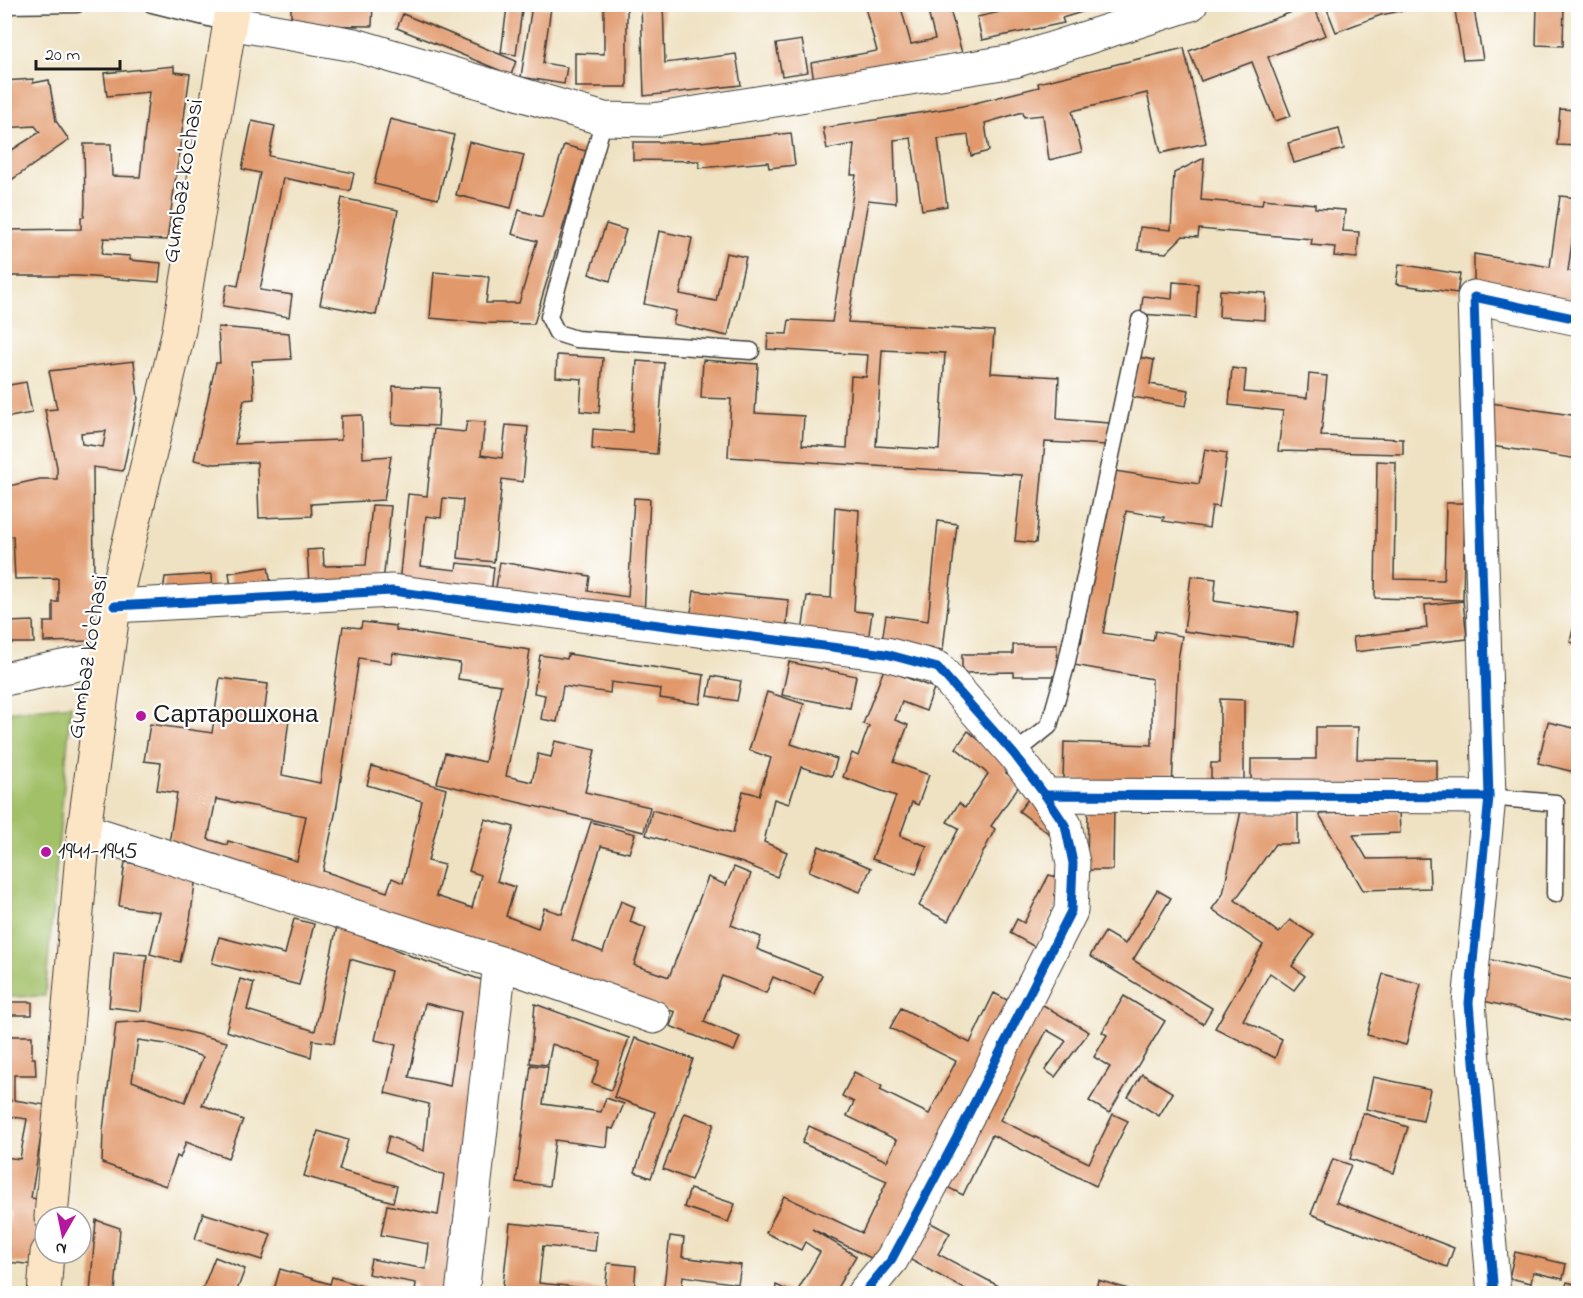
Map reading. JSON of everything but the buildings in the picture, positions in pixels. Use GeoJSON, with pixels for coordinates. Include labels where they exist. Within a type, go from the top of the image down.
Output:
{"type":"FeatureCollection","features":[{"type":"Feature","properties":{"kind":"main road","name":"Gumbaz ko'chasi"},"geometry":{"type":"LineString","coordinates":[[52,1205],[84,830],[114,606],[179,330],[231,14]]}},
{"type":"Feature","properties":{"kind":"main road"},"geometry":{"type":"LineString","coordinates":[[44,1293],[46,1265]]}},
{"type":"Feature","properties":{"kind":"street"},"geometry":{"type":"LineString","coordinates":[[231,14],[355,45],[604,119],[654,120],[1014,61],[1191,4]]}},
{"type":"Feature","properties":{"kind":"street"},"geometry":{"type":"LineString","coordinates":[[1494,1293],[1469,1003],[1489,797],[1474,297],[1578,319]]}},
{"type":"Feature","properties":{"kind":"street"},"geometry":{"type":"LineString","coordinates":[[114,606],[392,591],[886,654],[938,668],[1014,754],[1065,825],[1073,863],[1071,911],[892,1259],[863,1293]]}},
{"type":"Feature","properties":{"kind":"street"},"geometry":{"type":"LineString","coordinates":[[4,679],[107,658]]}},
{"type":"Feature","properties":{"kind":"street"},"geometry":{"type":"LineString","coordinates":[[1045,795],[1489,797]]}},
{"type":"Feature","properties":{"kind":"street"},"geometry":{"type":"LineString","coordinates":[[84,830],[500,963],[654,1017]]}},
{"type":"Feature","properties":{"kind":"street"},"geometry":{"type":"LineString","coordinates":[[462,1293],[500,963]]}},
{"type":"Feature","properties":{"kind":"lane"},"geometry":{"type":"LineString","coordinates":[[4,5],[77,4]]}},
{"type":"Feature","properties":{"kind":"lane"},"geometry":{"type":"LineString","coordinates":[[152,4],[231,14]]}},
{"type":"Feature","properties":{"kind":"lane"},"geometry":{"type":"LineString","coordinates":[[604,119],[549,317],[557,333],[576,339],[751,351]]}},
{"type":"Feature","properties":{"kind":"lane"},"geometry":{"type":"LineString","coordinates":[[1014,754],[1049,726],[1066,666],[1140,320]]}},
{"type":"Feature","properties":{"kind":"lane"},"geometry":{"type":"LineString","coordinates":[[1489,797],[1556,803],[1555,894]]}},
{"type":"Feature","properties":{"kind":"green space"},"geometry":{"type":"Polygon","coordinates":[[[71,705],[45,996],[5,997],[5,712],[71,705]]]}},
{"type":"Feature","properties":{"kind":"cycle path"},"geometry":{"type":"LineString","coordinates":[[1494,1294],[1469,1003],[1489,797],[1474,297],[1578,319]]}},
{"type":"Feature","properties":{"kind":"cycle path"},"geometry":{"type":"LineString","coordinates":[[114,606],[392,591],[886,654],[938,668],[1014,754],[1045,795]]}},
{"type":"Feature","properties":{"kind":"cycle path"},"geometry":{"type":"LineString","coordinates":[[863,1294],[892,1259],[959,1133],[1071,911],[1073,863],[1065,825],[1045,795],[1489,797]]}},
{"type":"Feature","properties":{"kind":"place","name":"Сартарошхона"},"geometry":{"type":"Point","coordinates":[141,716]}},
{"type":"Feature","properties":{"kind":"place","name":"1941-1945"},"geometry":{"type":"Point","coordinates":[46,852]}}]}
